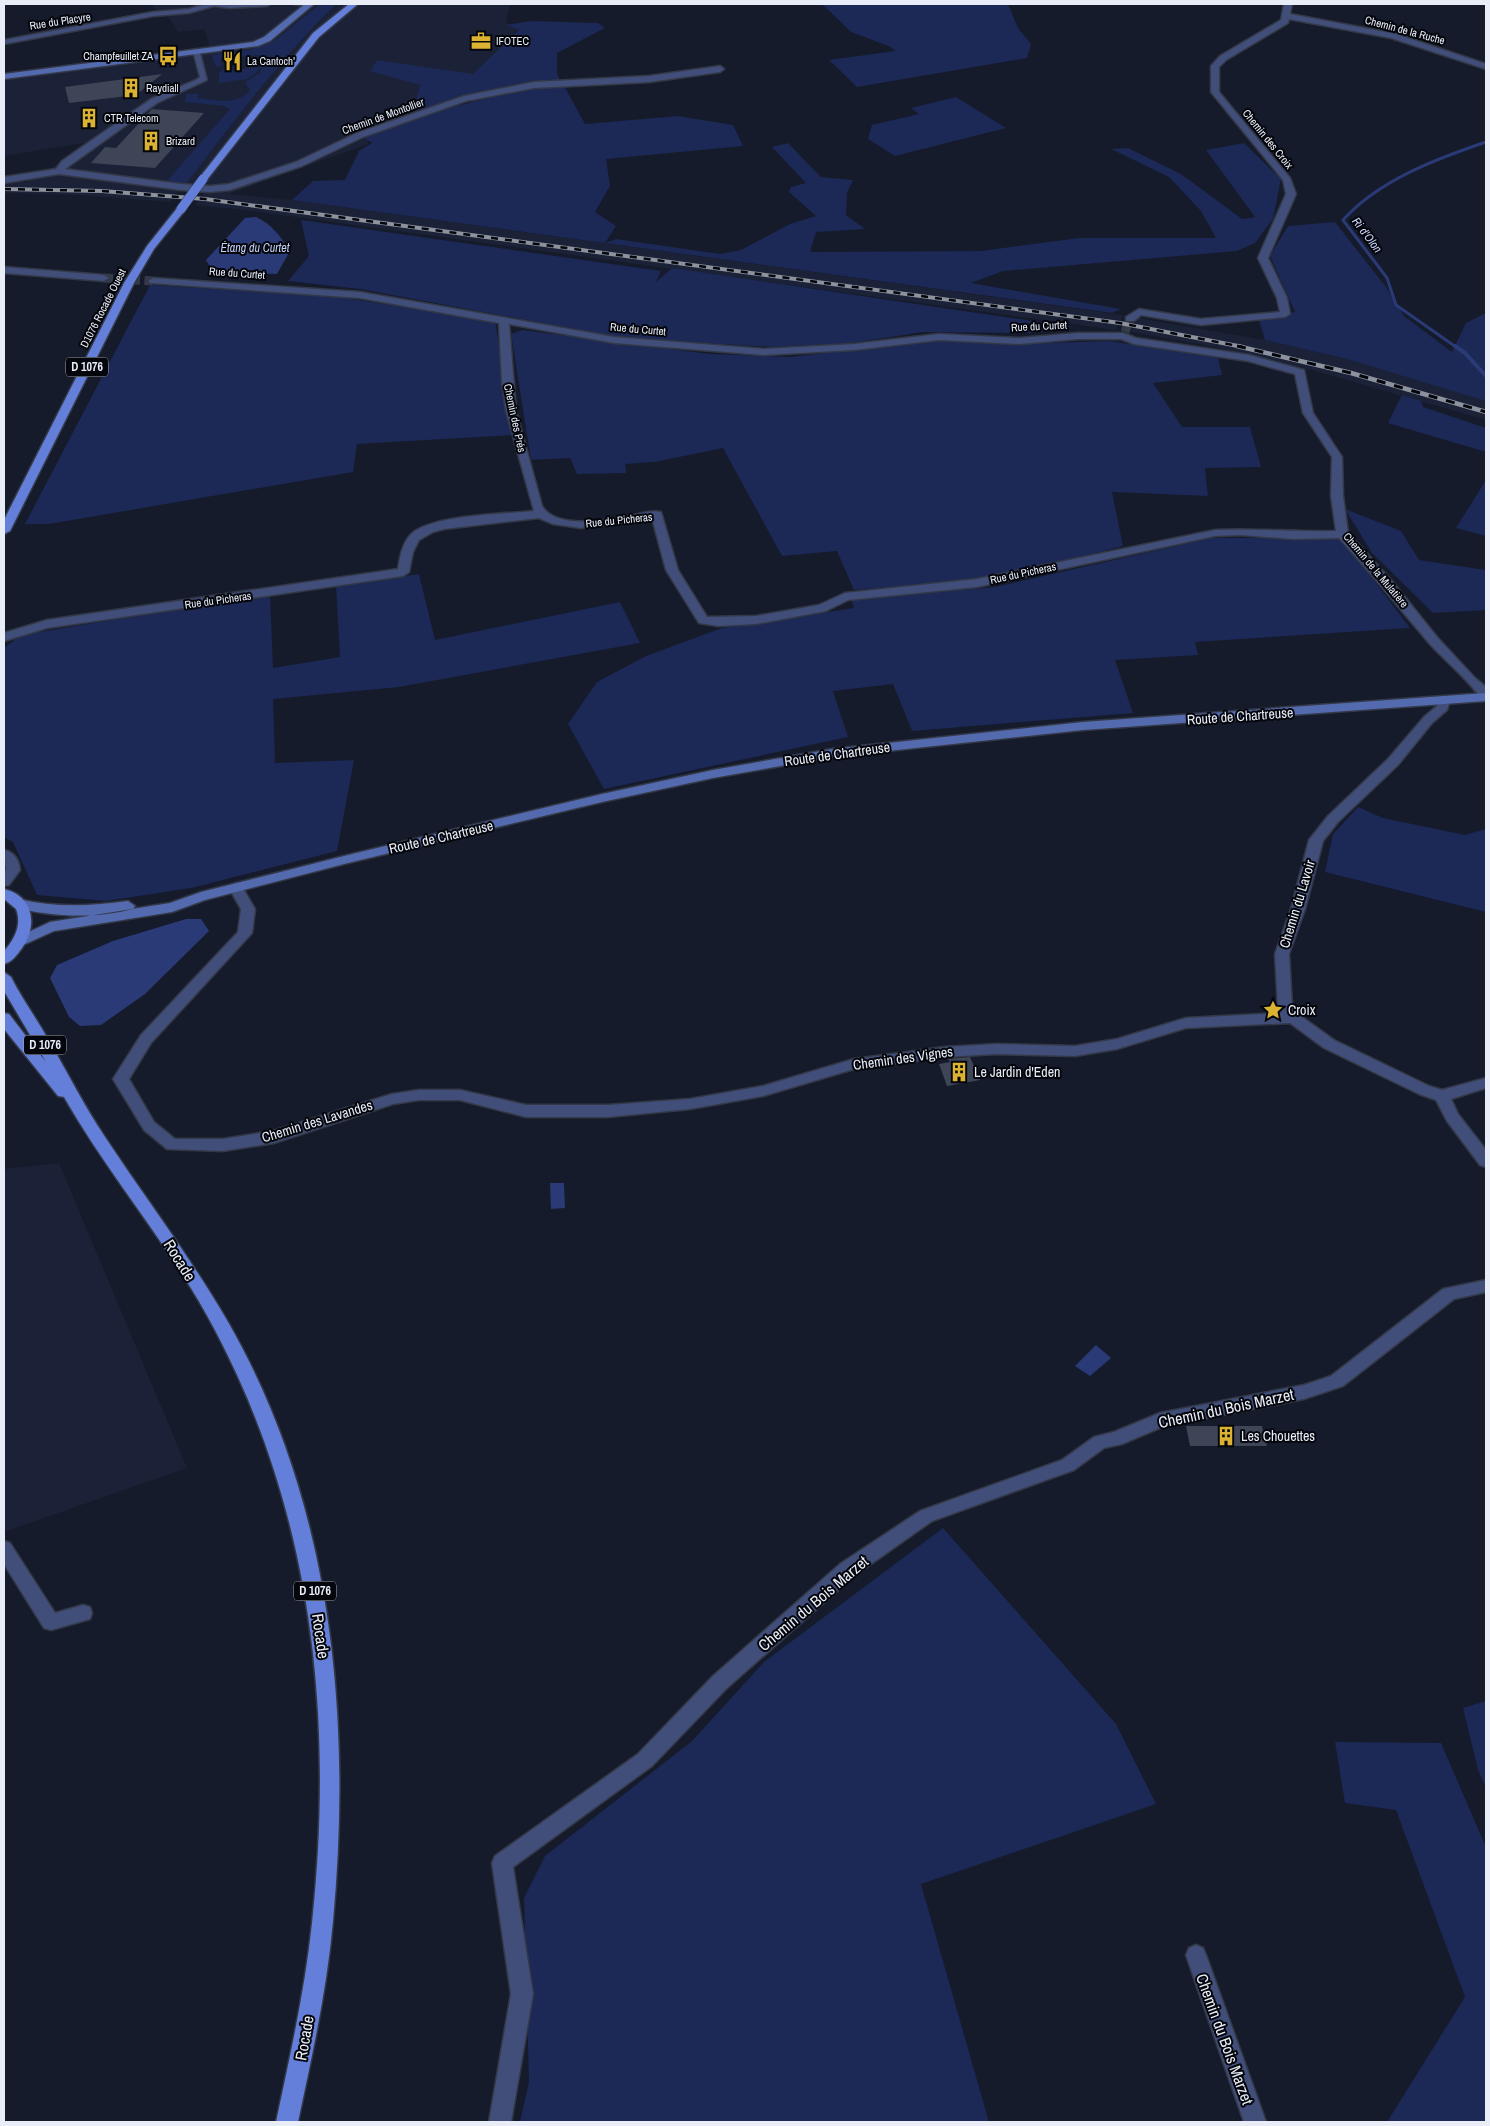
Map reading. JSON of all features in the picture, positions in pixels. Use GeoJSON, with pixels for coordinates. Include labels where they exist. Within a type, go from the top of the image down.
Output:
{"type":"FeatureCollection","features":[{"type":"Feature","properties":{"kind":"main road"},"geometry":{"type":"LineString","coordinates":[[4,77],[196,53],[263,41],[309,4]]}},
{"type":"Feature","properties":{"kind":"main road","name":"D 1076"},"geometry":{"type":"LineString","coordinates":[[338,16],[348,4]]}},
{"type":"Feature","properties":{"kind":"main road","name":"D 1076"},"geometry":{"type":"LineString","coordinates":[[338,16],[354,4]]}},
{"type":"Feature","properties":{"kind":"main road","name":"D1076 Rocade Ouest"},"geometry":{"type":"LineString","coordinates":[[4,531],[129,283],[150,248],[316,35],[338,16]]}},
{"type":"Feature","properties":{"kind":"main road","name":"Route de Chartreuse"},"geometry":{"type":"LineString","coordinates":[[21,941],[50,928],[69,923],[145,913],[201,896],[647,788],[832,753],[1083,726],[1444,700],[1485,693]]}},
{"type":"Feature","properties":{"kind":"main road"},"geometry":{"type":"LineString","coordinates":[[4,893],[19,904],[25,915],[26,927],[21,941],[4,960]]}},
{"type":"Feature","properties":{"kind":"main road","name":"Route de Chartreuse"},"geometry":{"type":"LineString","coordinates":[[19,904],[42,910],[82,910],[201,896]]}},
{"type":"Feature","properties":{"kind":"main road","name":"Rocade"},"geometry":{"type":"LineString","coordinates":[[4,977],[44,1044],[82,1114],[164,1235],[223,1328],[253,1388],[279,1451],[299,1520],[315,1589],[327,1677],[329,1820],[324,1906],[312,1994],[296,2086],[286,2122]]}},
{"type":"Feature","properties":{"kind":"main road","name":"Rocade"},"geometry":{"type":"LineString","coordinates":[[4,1018],[24,1046],[82,1114]]}},
{"type":"Feature","properties":{"kind":"street","name":"Rue du Placyre"},"geometry":{"type":"LineString","coordinates":[[4,42],[84,29],[153,14],[189,11],[214,4],[229,6],[267,4]]}},
{"type":"Feature","properties":{"kind":"street"},"geometry":{"type":"LineString","coordinates":[[298,4],[309,4]]}},
{"type":"Feature","properties":{"kind":"street"},"geometry":{"type":"LineString","coordinates":[[1287,16],[1288,4]]}},
{"type":"Feature","properties":{"kind":"street","name":"Chemin de la Ruche"},"geometry":{"type":"LineString","coordinates":[[1287,16],[1393,36],[1486,67]]}},
{"type":"Feature","properties":{"kind":"street","name":"Chemin des Croix"},"geometry":{"type":"LineString","coordinates":[[1130,319],[1139,312],[1201,322],[1285,314],[1282,298],[1263,258],[1291,194],[1287,180],[1215,92],[1215,66],[1223,58],[1285,22],[1287,16]]}},
{"type":"Feature","properties":{"kind":"street"},"geometry":{"type":"LineString","coordinates":[[60,171],[65,163],[136,112],[154,101],[199,82],[204,78],[196,53]]}},
{"type":"Feature","properties":{"kind":"street","name":"Chemin de Montollier"},"geometry":{"type":"LineString","coordinates":[[4,180],[60,171],[108,179],[172,186],[210,189],[230,187],[299,164],[360,135],[464,99],[534,85],[649,79],[720,69]]}},
{"type":"Feature","properties":{"kind":"street"},"geometry":{"type":"LineString","coordinates":[[4,270],[104,278]]}},
{"type":"Feature","properties":{"kind":"street","name":"Rue du Curtet"},"geometry":{"type":"LineString","coordinates":[[153,281],[360,295],[614,340],[764,352],[854,347],[939,336],[1020,341],[1124,334]]}},
{"type":"Feature","properties":{"kind":"street","name":"Chemin des Prés"},"geometry":{"type":"LineString","coordinates":[[504,319],[507,382],[511,411],[536,506],[541,514]]}},
{"type":"Feature","properties":{"kind":"street","name":"Chemin de la Mulatière"},"geometry":{"type":"LineString","coordinates":[[1124,334],[1134,341],[1249,358],[1300,372],[1308,414],[1337,457],[1337,496],[1342,534],[1388,584],[1433,640],[1485,693]]}},
{"type":"Feature","properties":{"kind":"street","name":"Rue du Picheras"},"geometry":{"type":"LineString","coordinates":[[4,637],[21,630],[47,624],[402,572],[406,552],[419,534],[442,525],[541,514],[551,522],[579,524],[657,514],[672,570],[703,620],[718,622],[756,620],[822,608],[846,596],[977,583],[1215,533],[1241,532],[1293,536],[1342,534]]}},
{"type":"Feature","properties":{"kind":"street","name":"Chemin du Lavoir"},"geometry":{"type":"LineString","coordinates":[[1293,1018],[1285,1008],[1282,954],[1298,909],[1316,840],[1333,819],[1393,762],[1428,720],[1443,707],[1444,700]]}},
{"type":"Feature","properties":{"kind":"street"},"geometry":{"type":"LineString","coordinates":[[4,854],[12,862],[13,870],[4,882]]}},
{"type":"Feature","properties":{"kind":"street","name":"Chemin des Lavandes"},"geometry":{"type":"LineString","coordinates":[[236,888],[248,909],[245,933],[146,1039],[121,1079],[149,1126],[172,1145],[223,1145],[274,1136],[392,1099],[419,1096],[460,1095],[515,1110]]}},
{"type":"Feature","properties":{"kind":"street"},"geometry":{"type":"LineString","coordinates":[[1293,1018],[1329,1044],[1398,1078],[1442,1096],[1486,1084]]}},
{"type":"Feature","properties":{"kind":"street","name":"Chemin des Vignes"},"geometry":{"type":"LineString","coordinates":[[515,1110],[608,1111],[690,1104],[763,1091],[854,1064],[945,1052],[997,1049],[1075,1052],[1116,1044],[1186,1023],[1293,1018]]}},
{"type":"Feature","properties":{"kind":"street"},"geometry":{"type":"LineString","coordinates":[[1442,1096],[1452,1117],[1486,1161]]}},
{"type":"Feature","properties":{"kind":"street","name":"Chemin du Bois Marzet"},"geometry":{"type":"LineString","coordinates":[[500,2122],[522,1994],[502,1863],[645,1760],[720,1682],[847,1570],[926,1516],[1068,1466],[1100,1442],[1116,1439],[1160,1420],[1304,1392],[1337,1381],[1449,1294],[1486,1286]]}},
{"type":"Feature","properties":{"kind":"street"},"geometry":{"type":"LineString","coordinates":[[4,1548],[51,1622],[84,1612]]}},
{"type":"Feature","properties":{"kind":"street","name":"Chemin du Bois Marzet"},"geometry":{"type":"LineString","coordinates":[[1196,1955],[1255,2122]]}},
{"type":"Feature","properties":{"kind":"shaded area"},"geometry":{"type":"Polygon","coordinates":[[[153,4],[510,4],[506,22],[519,30],[475,76],[415,118],[369,137],[368,144],[229,194],[292,200],[1123,315],[1116,330],[253,211],[195,205],[205,192],[180,190],[170,202],[76,195],[4,193],[4,182],[27,182],[61,162],[83,143],[4,156],[4,80],[52,74],[53,69],[210,48],[204,29],[178,32],[167,15],[153,8],[153,4]]]}},
{"type":"Feature","properties":{"kind":"shaded area"},"geometry":{"type":"Polygon","coordinates":[[[320,4],[336,4],[296,46],[186,184],[167,181],[230,109],[224,106],[185,102],[186,94],[199,94],[198,98],[219,101],[233,100],[245,95],[250,90],[245,82],[261,72],[258,55],[220,59],[222,66],[216,67],[212,55],[248,50],[273,42],[320,4]]]}},
{"type":"Feature","properties":{"kind":"shaded area"},"geometry":{"type":"Polygon","coordinates":[[[822,4],[1008,4],[1018,28],[1031,44],[1027,58],[857,87],[829,60],[895,51],[891,47],[851,32],[822,4]]]}},
{"type":"Feature","properties":{"kind":"shaded area"},"geometry":{"type":"Polygon","coordinates":[[[530,21],[598,23],[605,28],[557,53],[557,73],[560,81],[496,91],[424,113],[427,115],[494,96],[563,84],[585,124],[678,116],[733,125],[743,146],[606,159],[610,186],[595,212],[616,226],[605,243],[616,239],[720,254],[741,250],[790,224],[816,216],[789,192],[791,187],[806,183],[772,147],[788,143],[821,177],[853,180],[847,193],[846,215],[865,229],[816,232],[810,252],[981,251],[1079,238],[1216,238],[1201,211],[1169,177],[1111,149],[1128,148],[1181,174],[1242,219],[1255,217],[1206,150],[1244,143],[1281,179],[1273,219],[1255,243],[1237,251],[1003,271],[971,283],[1121,309],[1112,313],[292,200],[313,181],[345,180],[359,151],[372,143],[360,135],[412,117],[420,85],[370,71],[377,60],[473,74],[519,30],[506,25],[530,21]]]}},
{"type":"Feature","properties":{"kind":"shaded area"},"geometry":{"type":"Polygon","coordinates":[[[259,67],[258,71],[247,79],[219,83],[219,72],[222,72],[221,68],[225,71],[259,67]]]}},
{"type":"Feature","properties":{"kind":"shaded area"},"geometry":{"type":"Polygon","coordinates":[[[956,97],[1006,128],[895,156],[868,139],[872,125],[919,114],[911,108],[956,97]]]}},
{"type":"Feature","properties":{"kind":"shaded area"},"geometry":{"type":"Polygon","coordinates":[[[301,220],[661,271],[656,282],[672,268],[1073,327],[1030,333],[923,332],[852,343],[774,347],[628,339],[360,289],[288,281],[309,256],[301,220]]]}},
{"type":"Feature","properties":{"kind":"shaded area"},"geometry":{"type":"Polygon","coordinates":[[[1335,222],[1386,287],[1404,316],[1452,352],[1466,323],[1486,313],[1486,401],[1347,359],[1265,340],[1259,320],[1295,312],[1270,256],[1288,226],[1335,222]]]}},
{"type":"Feature","properties":{"kind":"shaded area"},"geometry":{"type":"Polygon","coordinates":[[[150,285],[332,296],[495,321],[514,435],[357,444],[353,472],[49,524],[25,524],[150,285]]]}},
{"type":"Feature","properties":{"kind":"shaded area"},"geometry":{"type":"Polygon","coordinates":[[[1138,318],[1265,340],[1347,359],[1451,389],[1486,401],[1486,420],[1312,370],[1216,347],[1131,332],[1138,318]]]}},
{"type":"Feature","properties":{"kind":"shaded area"},"geometry":{"type":"Polygon","coordinates":[[[522,330],[710,354],[789,357],[942,340],[1013,344],[1110,341],[1218,358],[1222,375],[1153,383],[1182,427],[1250,427],[1261,467],[1205,468],[1208,496],[1112,492],[1123,546],[1004,577],[854,590],[837,551],[782,556],[723,448],[655,462],[625,464],[626,473],[577,474],[570,458],[531,460],[511,334],[522,330]]]}},
{"type":"Feature","properties":{"kind":"shaded area"},"geometry":{"type":"Polygon","coordinates":[[[1402,395],[1421,401],[1423,407],[1486,428],[1486,452],[1388,423],[1402,395]]]}},
{"type":"Feature","properties":{"kind":"shaded area"},"geometry":{"type":"Polygon","coordinates":[[[1486,480],[1486,536],[1456,528],[1486,480]]]}},
{"type":"Feature","properties":{"kind":"shaded area"},"geometry":{"type":"Polygon","coordinates":[[[1345,509],[1401,531],[1419,560],[1486,570],[1486,610],[1433,613],[1372,553],[1345,509]]]}},
{"type":"Feature","properties":{"kind":"shaded area"},"geometry":{"type":"Polygon","coordinates":[[[1211,538],[1342,538],[1410,628],[1195,642],[1198,655],[1115,660],[1133,713],[912,731],[893,684],[833,691],[848,737],[604,789],[568,724],[597,682],[646,656],[722,628],[854,608],[851,599],[995,587],[1211,538]]]}},
{"type":"Feature","properties":{"kind":"shaded area"},"geometry":{"type":"Polygon","coordinates":[[[419,574],[435,640],[620,602],[640,643],[399,687],[273,699],[275,763],[354,760],[337,851],[191,888],[106,901],[37,895],[13,842],[4,837],[4,648],[21,635],[270,594],[273,668],[340,657],[336,585],[419,574]]]}},
{"type":"Feature","properties":{"kind":"shaded area"},"geometry":{"type":"Polygon","coordinates":[[[1358,807],[1383,818],[1465,835],[1486,829],[1486,912],[1325,872],[1333,834],[1358,807]]]}},
{"type":"Feature","properties":{"kind":"shaded area"},"geometry":{"type":"Polygon","coordinates":[[[59,1163],[187,1468],[4,1532],[4,1169],[59,1163]]]}},
{"type":"Feature","properties":{"kind":"shaded area"},"geometry":{"type":"Polygon","coordinates":[[[943,1528],[1116,1724],[1156,1804],[921,1884],[989,2122],[520,2122],[529,2082],[524,1898],[545,1856],[692,1741],[764,1662],[943,1528]]]}},
{"type":"Feature","properties":{"kind":"shaded area"},"geometry":{"type":"Polygon","coordinates":[[[1486,1701],[1486,1788],[1478,1770],[1463,1708],[1486,1701]]]}},
{"type":"Feature","properties":{"kind":"shaded area"},"geometry":{"type":"Polygon","coordinates":[[[1335,1742],[1441,1743],[1486,1847],[1486,2122],[1387,2122],[1465,1997],[1396,1810],[1345,1803],[1335,1742]]]}},
{"type":"Feature","properties":{"kind":"water","name":"Étang du Curtet"},"geometry":{"type":"Polygon","coordinates":[[[256,217],[280,236],[290,251],[277,274],[213,272],[206,260],[245,218],[256,217]]]}},
{"type":"Feature","properties":{"kind":"water"},"geometry":{"type":"Polygon","coordinates":[[[186,919],[201,919],[209,931],[145,994],[101,1025],[80,1026],[69,1017],[50,978],[57,965],[113,941],[186,919]]]}},
{"type":"Feature","properties":{"kind":"water"},"geometry":{"type":"Polygon","coordinates":[[[550,1183],[564,1183],[565,1208],[551,1209],[550,1183]]]}},
{"type":"Feature","properties":{"kind":"water"},"geometry":{"type":"Polygon","coordinates":[[[1096,1345],[1111,1358],[1090,1376],[1075,1366],[1096,1345]]]}},
{"type":"Feature","properties":{"kind":"building","name":"Raydiall"},"geometry":{"type":"Polygon","coordinates":[[[162,74],[136,95],[69,103],[65,87],[162,74]]]}},
{"type":"Feature","properties":{"kind":"building","name":"Brizard"},"geometry":{"type":"Polygon","coordinates":[[[152,109],[204,113],[155,168],[91,163],[105,147],[116,148],[152,109]]]}},
{"type":"Feature","properties":{"kind":"building","name":"Le Jardin d'Eden"},"geometry":{"type":"Polygon","coordinates":[[[970,1057],[980,1080],[947,1086],[939,1064],[950,1062],[948,1059],[970,1057]]]}},
{"type":"Feature","properties":{"kind":"building","name":"Les Chouettes"},"geometry":{"type":"Polygon","coordinates":[[[1186,1426],[1262,1426],[1267,1446],[1190,1446],[1186,1426]]]}},
{"type":"Feature","properties":{"kind":"waterway","name":"Ri d'Olon"},"geometry":{"type":"LineString","coordinates":[[1456,347],[1396,305],[1387,278],[1343,220],[1374,193],[1409,172],[1486,142]]}},
{"type":"Feature","properties":{"kind":"waterway","name":"Ri d'Olon"},"geometry":{"type":"LineString","coordinates":[[1455,346],[1465,353],[1486,376]]}},
{"type":"Feature","properties":{"kind":"tunnel"},"geometry":{"type":"LineString","coordinates":[[104,278],[153,281]]}},
{"type":"Feature","properties":{"kind":"tunnel"},"geometry":{"type":"LineString","coordinates":[[1125,332],[1130,319]]}},
{"type":"Feature","properties":{"kind":"railway"},"geometry":{"type":"LineString","coordinates":[[4,189],[102,191],[205,199],[1120,323],[1243,347]]}},
{"type":"Feature","properties":{"kind":"railway"},"geometry":{"type":"LineString","coordinates":[[1237,346],[1351,373],[1486,412]]}},
{"type":"Feature","properties":{"kind":"place","name":"IFOTEC"},"geometry":{"type":"Point","coordinates":[481,41]}},
{"type":"Feature","properties":{"kind":"place","name":"Champfeuillet ZA"},"geometry":{"type":"Point","coordinates":[168,56]}},
{"type":"Feature","properties":{"kind":"place","name":"La Cantoch'"},"geometry":{"type":"Point","coordinates":[232,61]}},
{"type":"Feature","properties":{"kind":"place","name":"Raydiall"},"geometry":{"type":"Point","coordinates":[131,88]}},
{"type":"Feature","properties":{"kind":"place","name":"CTR Telecom"},"geometry":{"type":"Point","coordinates":[89,118]}},
{"type":"Feature","properties":{"kind":"place","name":"Brizard"},"geometry":{"type":"Point","coordinates":[151,141]}},
{"type":"Feature","properties":{"kind":"place","name":"Croix"},"geometry":{"type":"Point","coordinates":[1273,1010]}},
{"type":"Feature","properties":{"kind":"place","name":"Le Jardin d'Eden"},"geometry":{"type":"Point","coordinates":[959,1072]}},
{"type":"Feature","properties":{"kind":"place","name":"Les Chouettes"},"geometry":{"type":"Point","coordinates":[1226,1436]}}]}
